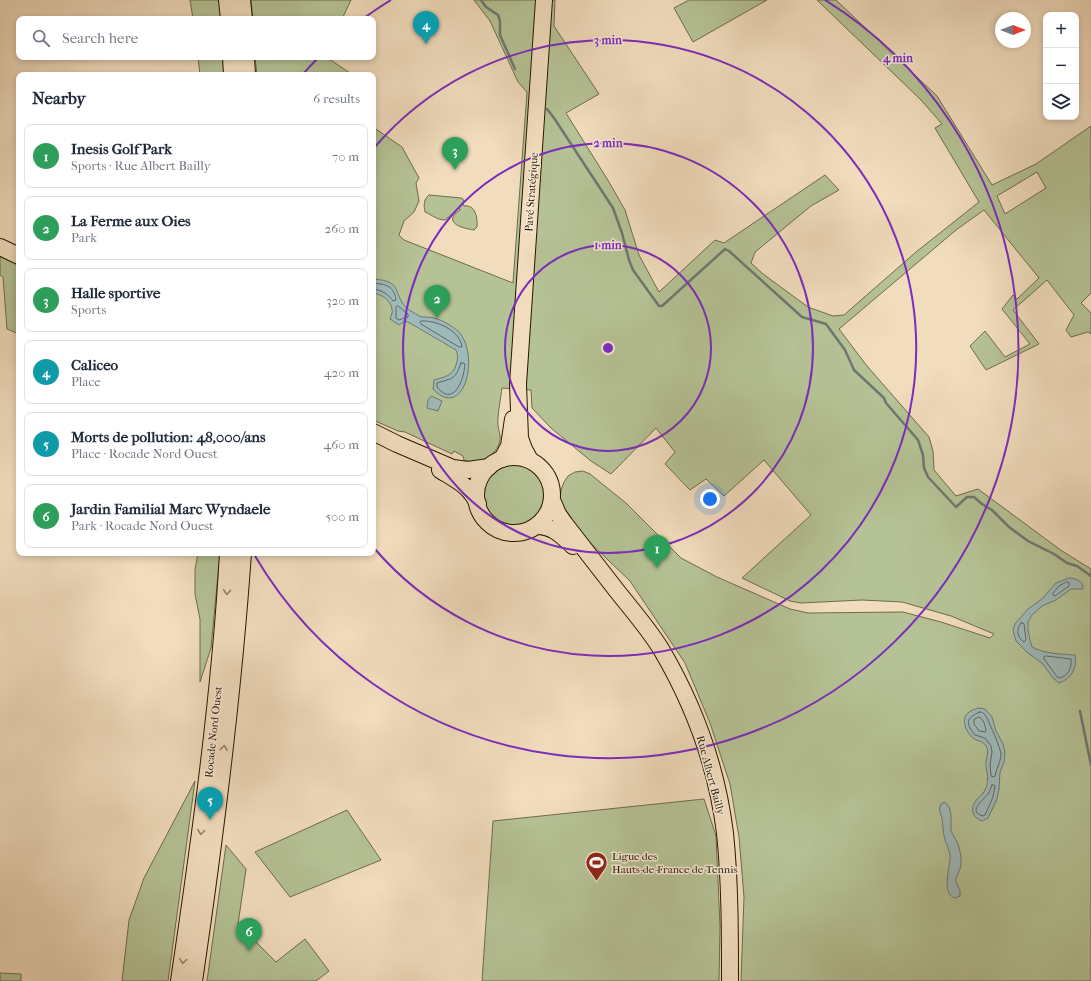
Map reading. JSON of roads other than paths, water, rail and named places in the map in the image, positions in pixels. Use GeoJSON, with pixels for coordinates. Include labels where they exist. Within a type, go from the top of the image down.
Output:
{"type":"FeatureCollection","features":[{"type":"Feature","properties":{"kind":"highway"},"geometry":{"type":"LineString","coordinates":[[228,0],[230,16]]}},
{"type":"Feature","properties":{"kind":"highway"},"geometry":{"type":"LineString","coordinates":[[241,0],[243,16]]}},
{"type":"Feature","properties":{"kind":"highway"},"geometry":{"type":"LineString","coordinates":[[232,60],[233,72]]}},
{"type":"Feature","properties":{"kind":"highway"},"geometry":{"type":"LineString","coordinates":[[245,60],[246,72]]}},
{"type":"Feature","properties":{"kind":"highway","name":"Rocade Nord Ouest"},"geometry":{"type":"LineString","coordinates":[[180,981],[209,768],[220,672],[229,556]]}},
{"type":"Feature","properties":{"kind":"highway","name":"Rocade Nord Ouest"},"geometry":{"type":"LineString","coordinates":[[193,981],[220,779],[233,664],[242,556]]}},
{"type":"Feature","properties":{"kind":"highway"},"geometry":{"type":"LineString","coordinates":[[200,981],[215,849],[220,779]]}},
{"type":"Feature","properties":{"kind":"main road","name":"Pavé Stratégique"},"geometry":{"type":"LineString","coordinates":[[495,463],[507,450],[510,442],[518,384],[544,0]]}},
{"type":"Feature","properties":{"kind":"main road"},"geometry":{"type":"LineString","coordinates":[[0,247],[16,255]]}},
{"type":"Feature","properties":{"kind":"main road","name":"Pavé Stratégique"},"geometry":{"type":"LineString","coordinates":[[518,384],[520,438],[530,460]]}},
{"type":"Feature","properties":{"kind":"main road"},"geometry":{"type":"LineString","coordinates":[[376,434],[459,470],[468,470],[516,457],[530,460],[540,467],[547,476],[551,487],[552,500],[548,513],[536,526],[529,530],[509,532],[499,529],[487,521],[472,493],[464,485],[397,444]]}},
{"type":"Feature","properties":{"kind":"main road"},"geometry":{"type":"LineString","coordinates":[[478,504],[478,484],[482,475],[495,463]]}},
{"type":"Feature","properties":{"kind":"main road","name":"Rue Albert Bailly"},"geometry":{"type":"LineString","coordinates":[[552,500],[558,514],[650,633],[669,664],[687,700],[702,737],[718,796],[724,833],[729,901],[730,981]]}},
{"type":"Feature","properties":{"kind":"main road","name":"Rue Albert Bailly"},"geometry":{"type":"LineString","coordinates":[[536,526],[550,528],[560,534],[618,592]]}},
{"type":"Feature","properties":{"kind":"water"},"geometry":{"type":"Polygon","coordinates":[[[376,279],[383,280],[394,286],[400,300],[409,310],[422,317],[440,320],[458,331],[465,342],[468,355],[466,381],[461,391],[453,397],[444,397],[433,389],[434,380],[448,376],[455,369],[457,363],[456,350],[408,322],[405,321],[399,325],[390,319],[392,311],[390,303],[376,294],[376,279]]]}},
{"type":"Feature","properties":{"kind":"water"},"geometry":{"type":"Polygon","coordinates":[[[431,396],[442,401],[438,411],[427,408],[428,400],[431,396]]]}},
{"type":"Feature","properties":{"kind":"water"},"geometry":{"type":"Polygon","coordinates":[[[1069,578],[1076,579],[1081,582],[1083,589],[1071,589],[1056,600],[1042,606],[1032,615],[1028,622],[1028,630],[1032,647],[1048,652],[1075,655],[1073,672],[1064,681],[1059,683],[1053,678],[1043,664],[1028,653],[1016,641],[1013,630],[1015,624],[1028,609],[1042,599],[1056,583],[1069,578]]]}},
{"type":"Feature","properties":{"kind":"water"},"geometry":{"type":"Polygon","coordinates":[[[978,708],[985,709],[992,717],[1005,752],[1004,762],[1000,772],[997,799],[988,818],[982,821],[976,818],[973,813],[973,805],[987,786],[988,777],[986,763],[988,750],[986,745],[971,736],[964,723],[968,713],[978,708]]]}},
{"type":"Feature","properties":{"kind":"water"},"geometry":{"type":"Polygon","coordinates":[[[945,802],[949,807],[951,814],[951,831],[958,844],[961,856],[961,866],[956,879],[960,890],[960,896],[955,898],[948,891],[947,885],[950,855],[944,837],[940,810],[941,804],[945,802]]]}},
{"type":"Feature","properties":{"kind":"waterway"},"geometry":{"type":"LineString","coordinates":[[481,0],[486,7],[498,15],[500,21],[500,35],[515,69]]}},
{"type":"Feature","properties":{"kind":"waterway"},"geometry":{"type":"LineString","coordinates":[[547,109],[613,208],[633,270],[659,306],[662,306],[725,249],[729,251],[802,317],[826,324],[845,350],[854,370],[884,398],[886,403],[918,440],[923,455],[924,468],[928,477],[956,507],[967,497],[974,497],[992,510],[1009,527],[1028,541],[1054,554],[1067,563],[1077,566],[1091,576]]}},
{"type":"Feature","properties":{"kind":"waterway"},"geometry":{"type":"LineString","coordinates":[[1080,711],[1091,765]]}},
{"type":"Feature","properties":{"kind":"place","name":"Caliceo"},"geometry":{"type":"Point","coordinates":[426,44]}},
{"type":"Feature","properties":{"kind":"place","name":"Halle sportive"},"geometry":{"type":"Point","coordinates":[455,170]}},
{"type":"Feature","properties":{"kind":"place","name":"La Ferme aux Oies"},"geometry":{"type":"Point","coordinates":[437,318]}},
{"type":"Feature","properties":{"kind":"place","name":"Inesis Golf Park"},"geometry":{"type":"Point","coordinates":[657,568]}},
{"type":"Feature","properties":{"kind":"place","name":"Morts de pollution: 48,000/ans"},"geometry":{"type":"Point","coordinates":[210,820]}},
{"type":"Feature","properties":{"kind":"place","name":"Ligue des Hauts-de-France de Tennis"},"geometry":{"type":"Point","coordinates":[597,882]}},
{"type":"Feature","properties":{"kind":"place","name":"Jardin Familial Marc Wyndaele"},"geometry":{"type":"Point","coordinates":[249,951]}}]}
